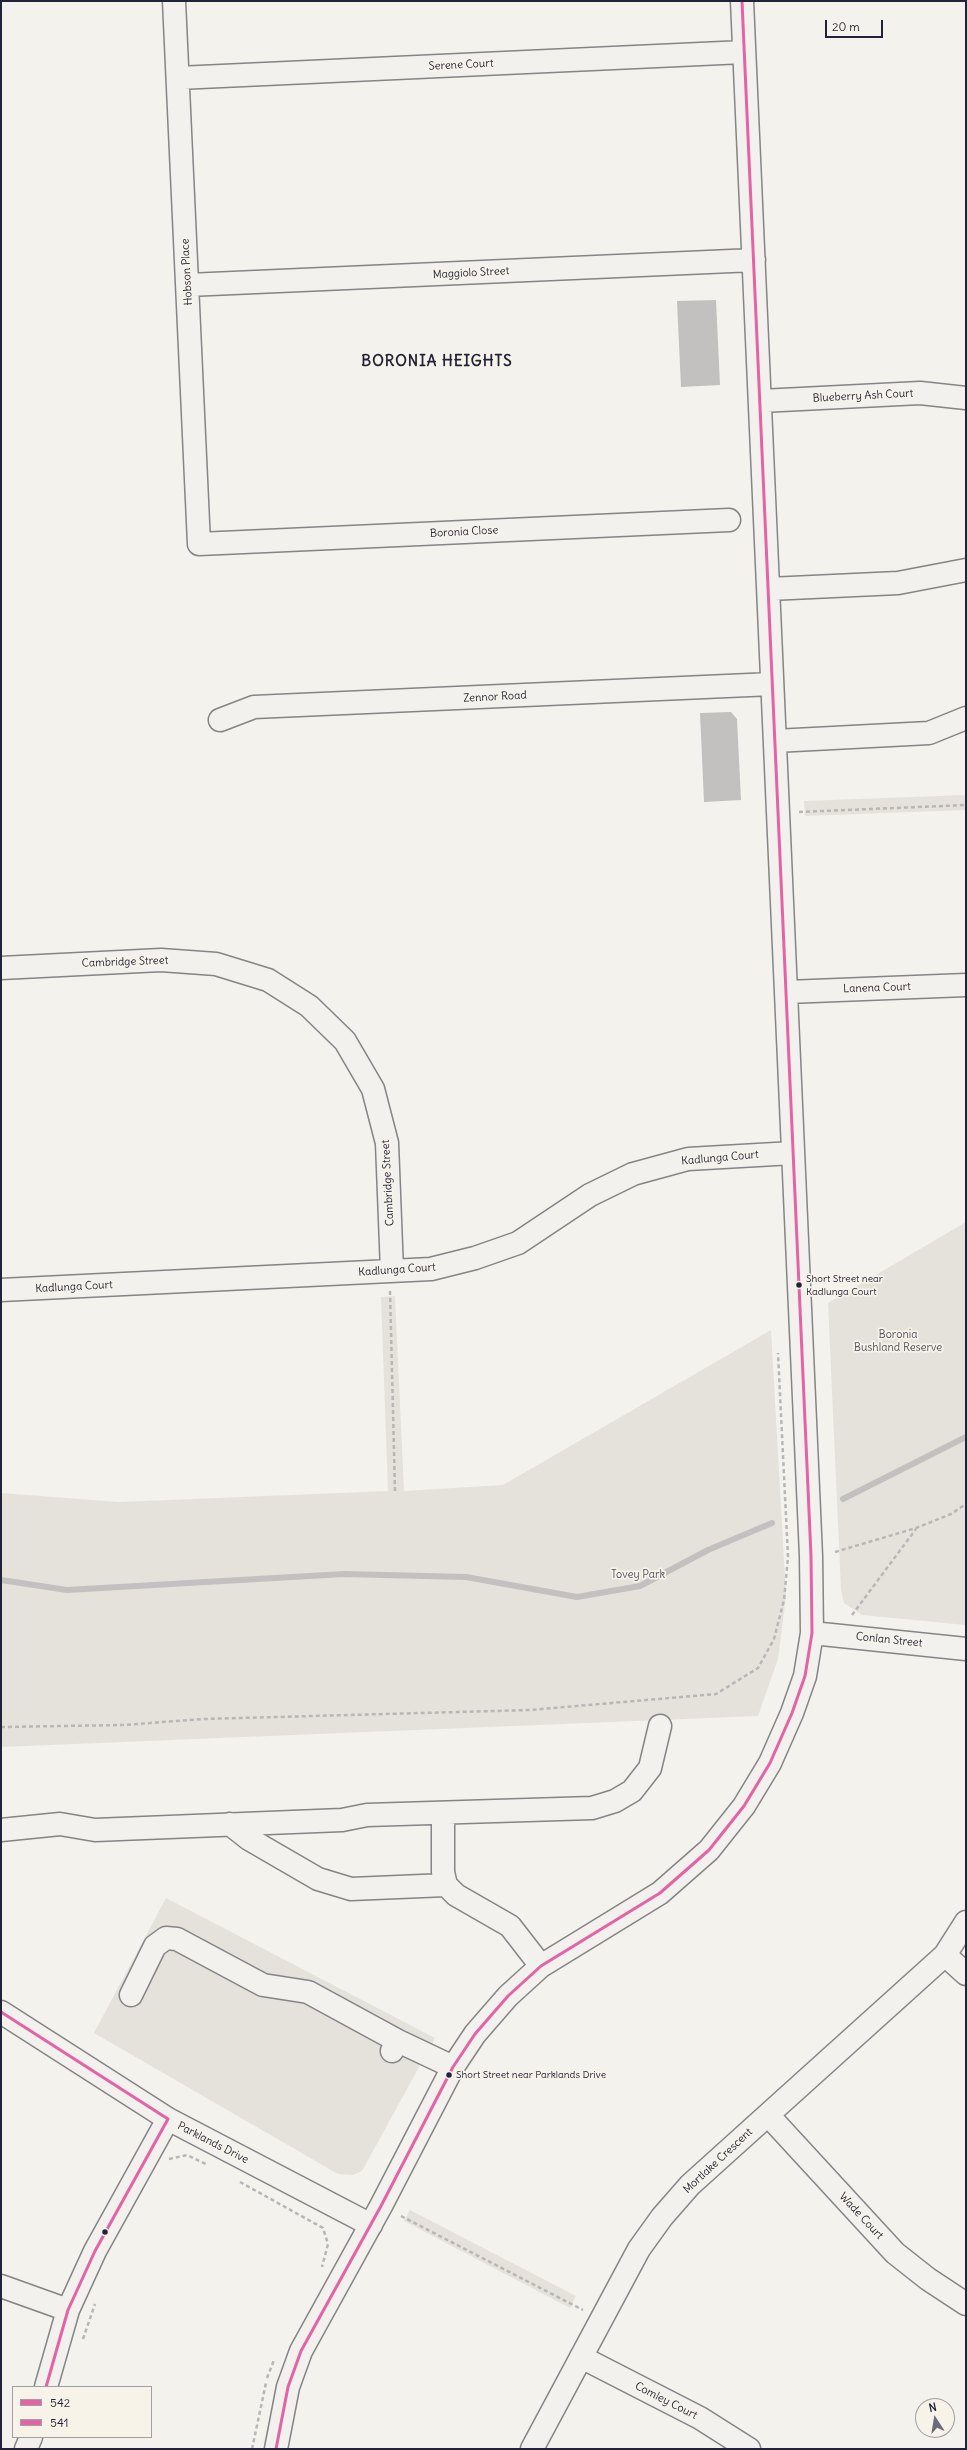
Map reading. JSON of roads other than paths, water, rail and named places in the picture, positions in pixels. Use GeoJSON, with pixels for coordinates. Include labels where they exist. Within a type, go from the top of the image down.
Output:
{"type":"FeatureCollection","features":[{"type":"Feature","properties":{"kind":"street","name":"Hobson Place"},"geometry":{"type":"LineString","coordinates":[[174,1],[199,544]]}},
{"type":"Feature","properties":{"kind":"street"},"geometry":{"type":"LineString","coordinates":[[276,2449],[288,2387],[301,2351],[371,2225],[453,2067],[475,2034],[508,1996],[541,1966],[660,1893],[709,1850],[744,1806],[770,1763],[792,1713],[805,1676],[812,1633],[811,1556],[779,813],[772,684],[761,401],[742,1]]}},
{"type":"Feature","properties":{"kind":"street","name":"Serene Court"},"geometry":{"type":"LineString","coordinates":[[178,78],[744,52]]}},
{"type":"Feature","properties":{"kind":"street","name":"Maggiolo Street"},"geometry":{"type":"LineString","coordinates":[[188,285],[754,260]]}},
{"type":"Feature","properties":{"kind":"street","name":"Blueberry Ash Court"},"geometry":{"type":"LineString","coordinates":[[761,401],[920,393],[966,398]]}},
{"type":"Feature","properties":{"kind":"street","name":"Boronia Close"},"geometry":{"type":"LineString","coordinates":[[199,544],[729,520]]}},
{"type":"Feature","properties":{"kind":"street"},"geometry":{"type":"LineString","coordinates":[[769,589],[898,583],[966,570]]}},
{"type":"Feature","properties":{"kind":"street","name":"Zennor Road"},"geometry":{"type":"LineString","coordinates":[[220,720],[254,707],[772,684]]}},
{"type":"Feature","properties":{"kind":"street"},"geometry":{"type":"LineString","coordinates":[[775,740],[929,733],[966,718]]}},
{"type":"Feature","properties":{"kind":"street","name":"Cambridge Street"},"geometry":{"type":"LineString","coordinates":[[1,968],[161,960],[216,964],[268,980],[309,1006],[345,1041],[373,1089],[387,1143],[392,1271]]}},
{"type":"Feature","properties":{"kind":"street","name":"Lanena Court"},"geometry":{"type":"LineString","coordinates":[[787,992],[966,985]]}},
{"type":"Feature","properties":{"kind":"street","name":"Kadlunga Court"},"geometry":{"type":"LineString","coordinates":[[1,1290],[431,1269],[475,1258],[518,1243],[590,1195],[633,1174],[688,1159],[793,1153]]}},
{"type":"Feature","properties":{"kind":"street","name":"Conlan Street"},"geometry":{"type":"LineString","coordinates":[[812,1633],[966,1649]]}},
{"type":"Feature","properties":{"kind":"street"},"geometry":{"type":"LineString","coordinates":[[1,1830],[60,1824],[95,1830],[342,1820],[367,1815],[567,1810],[592,1808],[615,1801],[632,1791],[650,1768],[660,1726]]}},
{"type":"Feature","properties":{"kind":"street"},"geometry":{"type":"LineString","coordinates":[[443,1813],[443,1872],[446,1885],[456,1895],[510,1926],[541,1966]]}},
{"type":"Feature","properties":{"kind":"street"},"geometry":{"type":"LineString","coordinates":[[230,1824],[249,1839],[318,1879],[351,1889],[446,1885]]}},
{"type":"Feature","properties":{"kind":"street","name":"Mortlake Crescent"},"geometry":{"type":"LineString","coordinates":[[532,2449],[639,2249],[662,2217],[690,2185],[945,1954],[966,1922]]}},
{"type":"Feature","properties":{"kind":"street"},"geometry":{"type":"LineString","coordinates":[[131,1995],[155,1946],[166,1938],[177,1939],[263,1985],[308,1992],[395,2046],[453,2067]]}},
{"type":"Feature","properties":{"kind":"street"},"geometry":{"type":"LineString","coordinates":[[945,1954],[966,1974]]}},
{"type":"Feature","properties":{"kind":"street","name":"Parklands Drive"},"geometry":{"type":"LineString","coordinates":[[1,2012],[168,2119],[371,2225]]}},
{"type":"Feature","properties":{"kind":"street","name":"Wade Court"},"geometry":{"type":"LineString","coordinates":[[768,2115],[895,2253],[928,2279],[966,2304]]}},
{"type":"Feature","properties":{"kind":"street"},"geometry":{"type":"LineString","coordinates":[[46,2386],[68,2310],[95,2251],[168,2119]]}},
{"type":"Feature","properties":{"kind":"street"},"geometry":{"type":"LineString","coordinates":[[1,2286],[68,2310]]}},
{"type":"Feature","properties":{"kind":"street","name":"Comley Court"},"geometry":{"type":"LineString","coordinates":[[581,2357],[700,2418],[749,2449]]}},
{"type":"Feature","properties":{"kind":"street"},"geometry":{"type":"LineString","coordinates":[[26,2449],[31,2438]]}},
{"type":"Feature","properties":{"kind":"waterway"},"geometry":{"type":"LineString","coordinates":[[843,1499],[966,1437]]}},
{"type":"Feature","properties":{"kind":"waterway"},"geometry":{"type":"LineString","coordinates":[[1,1580],[67,1590],[344,1574],[466,1577],[577,1597],[640,1586],[708,1550],[772,1523]]}},
{"type":"Feature","properties":{"kind":"place","name":"Short Street near Kadlunga Court"},"geometry":{"type":"Point","coordinates":[799,1285]}},
{"type":"Feature","properties":{"kind":"place","name":"Short Street near Parklands Drive"},"geometry":{"type":"Point","coordinates":[449,2075]}},
{"type":"Feature","properties":{"kind":"district","name":"BORONIA HEIGHTS"},"geometry":{"type":"Point","coordinates":[437,362]}},
{"type":"Feature","properties":{"kind":"park label","name":"Boronia Bushland Reserve"},"geometry":{"type":"Point","coordinates":[898,1341]}},
{"type":"Feature","properties":{"kind":"park label","name":"Tovey Park"},"geometry":{"type":"Point","coordinates":[638,1575]}}]}
